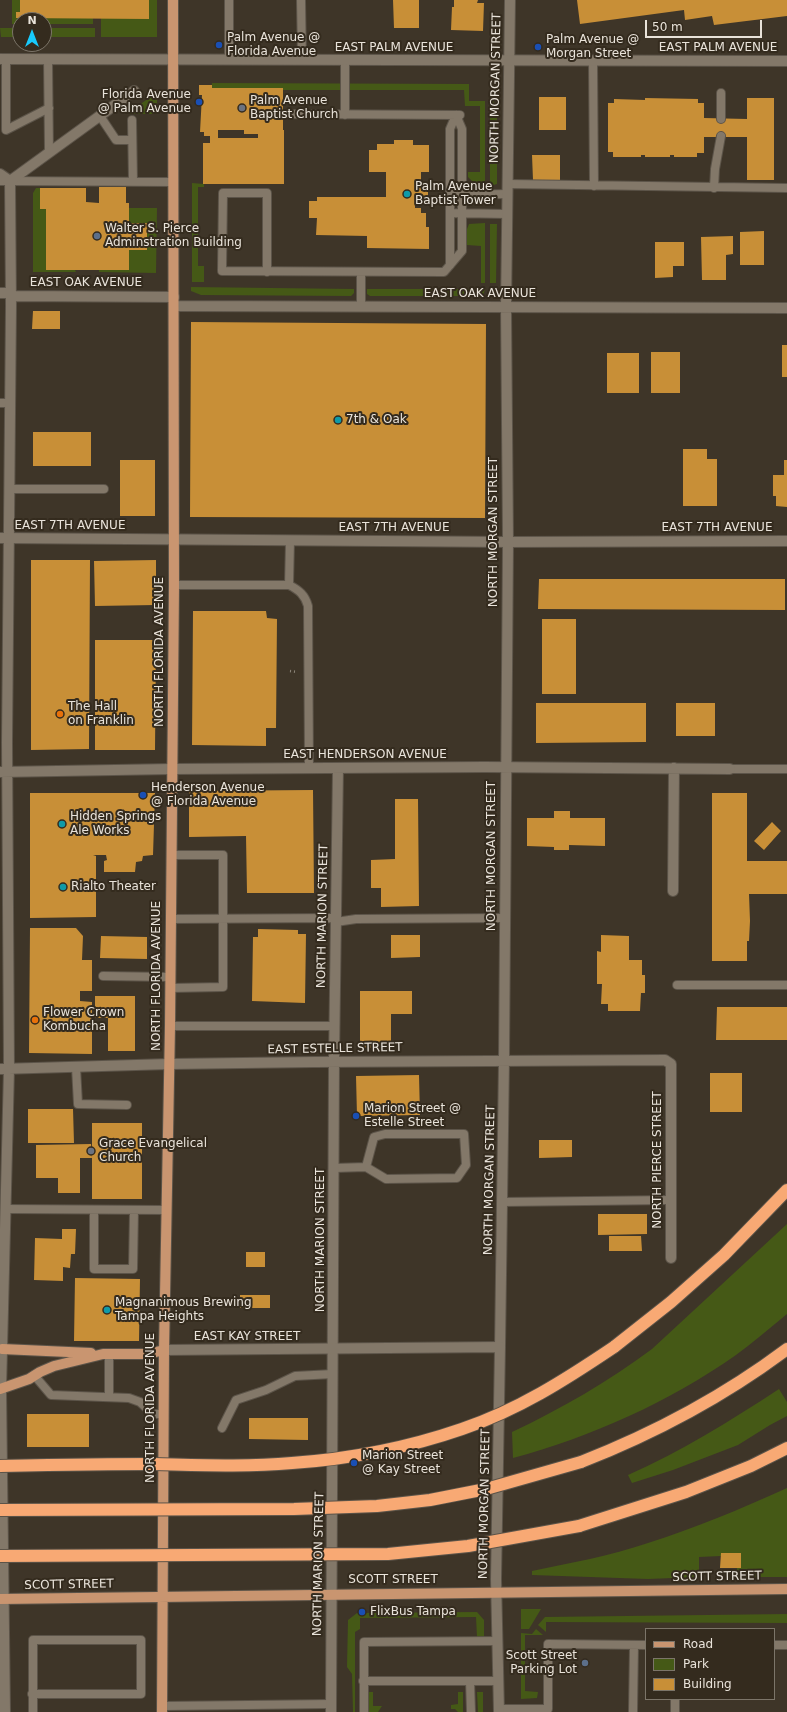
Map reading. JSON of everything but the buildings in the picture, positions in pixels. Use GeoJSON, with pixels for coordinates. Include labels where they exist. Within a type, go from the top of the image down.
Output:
{"type":"FeatureCollection","features":[{"type":"Feature","properties":{"kind":"highway"},"geometry":{"type":"LineString","coordinates":[[0,1466],[263,1465],[319,1461],[375,1452],[421,1442],[463,1429],[540,1395],[614,1347],[671,1302],[724,1255],[787,1190]]}},
{"type":"Feature","properties":{"kind":"highway"},"geometry":{"type":"LineString","coordinates":[[0,1510],[308,1509],[377,1506],[430,1500],[486,1489],[581,1462],[644,1436],[707,1403],[742,1381],[787,1349]]}},
{"type":"Feature","properties":{"kind":"highway"},"geometry":{"type":"LineString","coordinates":[[0,1556],[388,1554],[468,1546],[579,1526],[686,1492],[751,1466],[787,1448]]}},
{"type":"Feature","properties":{"kind":"main road","name":"NORTH FLORIDA AVENUE"},"geometry":{"type":"LineString","coordinates":[[162,1709],[164,1350],[170,1064],[174,585],[173,0]]}},
{"type":"Feature","properties":{"kind":"main road"},"geometry":{"type":"LineString","coordinates":[[2,1349],[106,1354]]}},
{"type":"Feature","properties":{"kind":"main road","name":"EAST KAY STREET"},"geometry":{"type":"LineString","coordinates":[[0,1389],[29,1378],[54,1366],[106,1354],[148,1354],[164,1350]]}},
{"type":"Feature","properties":{"kind":"main road","name":"SCOTT STREET"},"geometry":{"type":"LineString","coordinates":[[2,1599],[787,1589]]}},
{"type":"Feature","properties":{"kind":"street","name":"NORTH MORGAN STREET"},"geometry":{"type":"LineString","coordinates":[[499,1710],[498,1593],[496,1578],[504,1060],[505,767],[508,542],[506,307],[510,0]]}},
{"type":"Feature","properties":{"kind":"street","name":"EAST PALM AVENUE"},"geometry":{"type":"LineString","coordinates":[[3,59],[787,61]]}},
{"type":"Feature","properties":{"kind":"street"},"geometry":{"type":"LineString","coordinates":[[5,181],[49,153],[134,91]]}},
{"type":"Feature","properties":{"kind":"street"},"geometry":{"type":"LineString","coordinates":[[0,174],[5,181],[11,293],[5,403],[9,489],[4,538],[5,1069],[3,1187],[6,1209],[2,1234],[2,1349],[0,1389],[2,1599],[5,1712]]}},
{"type":"Feature","properties":{"kind":"street","name":"EAST OAK AVENUE"},"geometry":{"type":"LineString","coordinates":[[0,293],[11,293],[13,296],[361,307],[787,308]]}},
{"type":"Feature","properties":{"kind":"street","name":"EAST 7TH AVENUE"},"geometry":{"type":"LineString","coordinates":[[4,538],[508,542],[787,541]]}},
{"type":"Feature","properties":{"kind":"street","name":"EAST HENDERSON AVENUE"},"geometry":{"type":"LineString","coordinates":[[4,772],[172,769],[505,767],[730,769]]}},
{"type":"Feature","properties":{"kind":"street","name":"NORTH MARION STREET"},"geometry":{"type":"LineString","coordinates":[[331,1708],[334,1350],[334,1061],[338,768]]}},
{"type":"Feature","properties":{"kind":"street"},"geometry":{"type":"LineString","coordinates":[[673,891],[674,768]]}},
{"type":"Feature","properties":{"kind":"street","name":"EAST ESTELLE STREET"},"geometry":{"type":"LineString","coordinates":[[5,1069],[334,1061],[661,1059],[669,1062]]}},
{"type":"Feature","properties":{"kind":"street","name":"NORTH PIERCE STREET"},"geometry":{"type":"LineString","coordinates":[[669,1062],[671,1069],[671,1258]]}},
{"type":"Feature","properties":{"kind":"street","name":"EAST KAY STREET"},"geometry":{"type":"LineString","coordinates":[[164,1350],[334,1350],[500,1347]]}},
{"type":"Feature","properties":{"kind":"lane"},"geometry":{"type":"LineString","coordinates":[[229,0],[229,60]]}},
{"type":"Feature","properties":{"kind":"lane"},"geometry":{"type":"LineString","coordinates":[[301,0],[302,60]]}},
{"type":"Feature","properties":{"kind":"lane"},"geometry":{"type":"LineString","coordinates":[[3,59],[6,130],[49,108]]}},
{"type":"Feature","properties":{"kind":"lane"},"geometry":{"type":"LineString","coordinates":[[48,59],[49,153]]}},
{"type":"Feature","properties":{"kind":"lane"},"geometry":{"type":"LineString","coordinates":[[344,60],[344,115]]}},
{"type":"Feature","properties":{"kind":"lane"},"geometry":{"type":"LineString","coordinates":[[593,61],[594,186]]}},
{"type":"Feature","properties":{"kind":"lane"},"geometry":{"type":"LineString","coordinates":[[721,94],[721,119]]}},
{"type":"Feature","properties":{"kind":"lane"},"geometry":{"type":"LineString","coordinates":[[288,114],[458,115]]}},
{"type":"Feature","properties":{"kind":"lane"},"geometry":{"type":"LineString","coordinates":[[450,265],[450,129],[458,115]]}},
{"type":"Feature","properties":{"kind":"lane"},"geometry":{"type":"LineString","coordinates":[[267,272],[267,194],[223,193],[222,271],[267,272],[444,272],[462,251],[462,129],[458,115]]}},
{"type":"Feature","properties":{"kind":"lane"},"geometry":{"type":"LineString","coordinates":[[100,116],[116,140],[132,140]]}},
{"type":"Feature","properties":{"kind":"lane"},"geometry":{"type":"LineString","coordinates":[[132,120],[133,182]]}},
{"type":"Feature","properties":{"kind":"lane"},"geometry":{"type":"LineString","coordinates":[[714,188],[715,169],[721,136]]}},
{"type":"Feature","properties":{"kind":"lane"},"geometry":{"type":"LineString","coordinates":[[5,181],[173,182]]}},
{"type":"Feature","properties":{"kind":"lane"},"geometry":{"type":"LineString","coordinates":[[450,194],[508,189],[594,186],[787,188]]}},
{"type":"Feature","properties":{"kind":"lane"},"geometry":{"type":"LineString","coordinates":[[450,213],[508,214]]}},
{"type":"Feature","properties":{"kind":"lane"},"geometry":{"type":"LineString","coordinates":[[361,272],[361,307]]}},
{"type":"Feature","properties":{"kind":"lane"},"geometry":{"type":"LineString","coordinates":[[9,489],[104,489]]}},
{"type":"Feature","properties":{"kind":"lane"},"geometry":{"type":"LineString","coordinates":[[289,585],[290,541]]}},
{"type":"Feature","properties":{"kind":"lane"},"geometry":{"type":"LineString","coordinates":[[174,585],[289,585],[298,589],[305,597],[308,606],[309,769]]}},
{"type":"Feature","properties":{"kind":"lane"},"geometry":{"type":"LineString","coordinates":[[730,769],[787,769]]}},
{"type":"Feature","properties":{"kind":"lane"},"geometry":{"type":"LineString","coordinates":[[170,988],[223,987],[223,855],[171,855]]}},
{"type":"Feature","properties":{"kind":"lane"},"geometry":{"type":"LineString","coordinates":[[171,919],[356,920],[505,918]]}},
{"type":"Feature","properties":{"kind":"lane"},"geometry":{"type":"LineString","coordinates":[[103,976],[170,977]]}},
{"type":"Feature","properties":{"kind":"lane"},"geometry":{"type":"LineString","coordinates":[[676,985],[787,985]]}},
{"type":"Feature","properties":{"kind":"lane"},"geometry":{"type":"LineString","coordinates":[[170,1026],[335,1026]]}},
{"type":"Feature","properties":{"kind":"lane"},"geometry":{"type":"LineString","coordinates":[[76,1067],[78,1104],[127,1105]]}},
{"type":"Feature","properties":{"kind":"lane"},"geometry":{"type":"LineString","coordinates":[[334,1168],[366,1167],[386,1179],[457,1178],[466,1165],[464,1134],[385,1134],[374,1137],[366,1167]]}},
{"type":"Feature","properties":{"kind":"lane"},"geometry":{"type":"LineString","coordinates":[[502,1202],[671,1200]]}},
{"type":"Feature","properties":{"kind":"lane"},"geometry":{"type":"LineString","coordinates":[[6,1209],[167,1210]]}},
{"type":"Feature","properties":{"kind":"lane"},"geometry":{"type":"LineString","coordinates":[[94,1210],[94,1269],[133,1269],[134,1210]]}},
{"type":"Feature","properties":{"kind":"lane"},"geometry":{"type":"LineString","coordinates":[[106,1354],[109,1397]]}},
{"type":"Feature","properties":{"kind":"lane"},"geometry":{"type":"LineString","coordinates":[[222,1428],[236,1400],[266,1390],[296,1376],[333,1374]]}},
{"type":"Feature","properties":{"kind":"lane"},"geometry":{"type":"LineString","coordinates":[[34,1375],[51,1395],[129,1398],[140,1402],[153,1414],[164,1414]]}},
{"type":"Feature","properties":{"kind":"lane"},"geometry":{"type":"LineString","coordinates":[[32,1694],[141,1694],[141,1640],[33,1640],[32,1694],[32,1712]]}},
{"type":"Feature","properties":{"kind":"lane"},"geometry":{"type":"LineString","coordinates":[[364,1712],[364,1642],[498,1641]]}},
{"type":"Feature","properties":{"kind":"lane"},"geometry":{"type":"LineString","coordinates":[[499,1710],[548,1710],[548,1644],[645,1645]]}},
{"type":"Feature","properties":{"kind":"lane"},"geometry":{"type":"LineString","coordinates":[[634,1645],[634,1712]]}},
{"type":"Feature","properties":{"kind":"lane"},"geometry":{"type":"LineString","coordinates":[[775,1645],[787,1645]]}},
{"type":"Feature","properties":{"kind":"lane"},"geometry":{"type":"LineString","coordinates":[[364,1681],[498,1681]]}},
{"type":"Feature","properties":{"kind":"lane"},"geometry":{"type":"LineString","coordinates":[[470,1681],[470,1712]]}},
{"type":"Feature","properties":{"kind":"lane"},"geometry":{"type":"LineString","coordinates":[[675,1700],[675,1712]]}},
{"type":"Feature","properties":{"kind":"lane"},"geometry":{"type":"LineString","coordinates":[[162,1709],[331,1708]]}},
{"type":"Feature","properties":{"kind":"green space"},"geometry":{"type":"Polygon","coordinates":[[[12,0],[20,0],[20,12],[12,12],[12,0]]]}},
{"type":"Feature","properties":{"kind":"green space"},"geometry":{"type":"Polygon","coordinates":[[[149,0],[157,0],[157,37],[101,37],[101,18],[149,18],[149,0]]]}},
{"type":"Feature","properties":{"kind":"green space"},"geometry":{"type":"Polygon","coordinates":[[[52,18],[93,18],[93,24],[52,24],[52,18]]]}},
{"type":"Feature","properties":{"kind":"green space"},"geometry":{"type":"Polygon","coordinates":[[[0,28],[12,28],[12,37],[1,37],[0,28]]]}},
{"type":"Feature","properties":{"kind":"green space"},"geometry":{"type":"Polygon","coordinates":[[[52,28],[95,28],[95,37],[52,37],[52,28]]]}},
{"type":"Feature","properties":{"kind":"green space"},"geometry":{"type":"Polygon","coordinates":[[[212,83],[469,84],[469,101],[485,101],[485,187],[476,185],[468,177],[468,172],[480,172],[480,106],[465,106],[464,90],[283,90],[282,88],[212,88],[212,83]]]}},
{"type":"Feature","properties":{"kind":"green space"},"geometry":{"type":"Polygon","coordinates":[[[490,90],[497,112],[497,184],[490,186],[490,90]]]}},
{"type":"Feature","properties":{"kind":"green space"},"geometry":{"type":"Polygon","coordinates":[[[157,92],[157,114],[127,114],[157,92]]]}},
{"type":"Feature","properties":{"kind":"green space"},"geometry":{"type":"Polygon","coordinates":[[[192,183],[204,184],[204,187],[198,187],[198,266],[204,266],[204,282],[192,282],[192,183]]]}},
{"type":"Feature","properties":{"kind":"green space"},"geometry":{"type":"Polygon","coordinates":[[[36,188],[40,188],[40,208],[46,209],[76,272],[33,272],[33,193],[36,188]]]}},
{"type":"Feature","properties":{"kind":"green space"},"geometry":{"type":"Polygon","coordinates":[[[129,208],[157,208],[156,273],[99,272],[99,270],[129,270],[129,250],[147,223],[129,223],[129,208]]]}},
{"type":"Feature","properties":{"kind":"green space"},"geometry":{"type":"Polygon","coordinates":[[[485,223],[485,283],[481,283],[481,246],[467,245],[467,229],[469,224],[485,223]]]}},
{"type":"Feature","properties":{"kind":"green space"},"geometry":{"type":"Polygon","coordinates":[[[490,224],[497,224],[496,283],[490,283],[490,224]]]}},
{"type":"Feature","properties":{"kind":"green space"},"geometry":{"type":"Polygon","coordinates":[[[191,287],[354,289],[354,293],[351,296],[201,295],[191,291],[191,287]]]}},
{"type":"Feature","properties":{"kind":"green space"},"geometry":{"type":"Polygon","coordinates":[[[367,289],[485,289],[483,296],[370,296],[367,294],[367,289]]]}},
{"type":"Feature","properties":{"kind":"green space"},"geometry":{"type":"Polygon","coordinates":[[[787,1224],[787,1314],[736,1355],[684,1388],[657,1403],[600,1429],[571,1440],[513,1458],[512,1432],[584,1394],[652,1349],[787,1224]]]}},
{"type":"Feature","properties":{"kind":"green space"},"geometry":{"type":"Polygon","coordinates":[[[779,1389],[787,1402],[787,1416],[738,1445],[673,1470],[632,1483],[628,1475],[648,1466],[705,1435],[779,1389]]]}},
{"type":"Feature","properties":{"kind":"green space"},"geometry":{"type":"Polygon","coordinates":[[[787,1488],[787,1577],[737,1577],[737,1568],[741,1567],[741,1554],[721,1553],[721,1556],[699,1557],[699,1577],[648,1579],[532,1575],[532,1571],[634,1548],[718,1518],[787,1488]]]}},
{"type":"Feature","properties":{"kind":"green space"},"geometry":{"type":"Polygon","coordinates":[[[521,1609],[541,1609],[529,1629],[521,1629],[521,1609]]]}},
{"type":"Feature","properties":{"kind":"green space"},"geometry":{"type":"Polygon","coordinates":[[[477,1612],[484,1620],[484,1637],[477,1637],[476,1617],[360,1618],[360,1629],[355,1632],[355,1712],[353,1712],[352,1674],[347,1667],[348,1620],[357,1613],[477,1612]]]}},
{"type":"Feature","properties":{"kind":"green space"},"geometry":{"type":"Polygon","coordinates":[[[787,1614],[787,1623],[546,1622],[546,1632],[538,1625],[545,1617],[787,1614]]]}},
{"type":"Feature","properties":{"kind":"green space"},"geometry":{"type":"Polygon","coordinates":[[[536,1629],[543,1635],[525,1635],[525,1691],[538,1692],[537,1698],[521,1699],[521,1633],[532,1634],[536,1629]]]}},
{"type":"Feature","properties":{"kind":"green space"},"geometry":{"type":"Polygon","coordinates":[[[368,1692],[373,1692],[373,1706],[382,1706],[378,1712],[368,1712],[368,1692]]]}},
{"type":"Feature","properties":{"kind":"green space"},"geometry":{"type":"Polygon","coordinates":[[[458,1692],[463,1692],[463,1712],[458,1712],[455,1709],[451,1709],[451,1705],[458,1704],[458,1692]]]}},
{"type":"Feature","properties":{"kind":"green space"},"geometry":{"type":"Polygon","coordinates":[[[477,1692],[483,1692],[483,1712],[478,1712],[477,1692]]]}},
{"type":"Feature","properties":{"kind":"place","name":"Palm Avenue @ Florida Avenue"},"geometry":{"type":"Point","coordinates":[219,45]}},
{"type":"Feature","properties":{"kind":"place","name":"Palm Avenue @ Morgan Street"},"geometry":{"type":"Point","coordinates":[538,47]}},
{"type":"Feature","properties":{"kind":"place","name":"Florida Avenue @ Palm Avenue"},"geometry":{"type":"Point","coordinates":[199,102]}},
{"type":"Feature","properties":{"kind":"place","name":"Palm Avenue Baptist Church"},"geometry":{"type":"Point","coordinates":[242,108]}},
{"type":"Feature","properties":{"kind":"place","name":"Palm Avenue Baptist Tower"},"geometry":{"type":"Point","coordinates":[407,194]}},
{"type":"Feature","properties":{"kind":"place","name":"Walter S. Pierce Adminstration Building"},"geometry":{"type":"Point","coordinates":[97,236]}},
{"type":"Feature","properties":{"kind":"place","name":"7th & Oak"},"geometry":{"type":"Point","coordinates":[338,420]}},
{"type":"Feature","properties":{"kind":"place","name":"The Hall on Franklin"},"geometry":{"type":"Point","coordinates":[60,714]}},
{"type":"Feature","properties":{"kind":"place","name":"Henderson Avenue @ Florida Avenue"},"geometry":{"type":"Point","coordinates":[143,795]}},
{"type":"Feature","properties":{"kind":"place","name":"Hidden Springs Ale Works"},"geometry":{"type":"Point","coordinates":[62,824]}},
{"type":"Feature","properties":{"kind":"place","name":"Rialto Theater"},"geometry":{"type":"Point","coordinates":[63,887]}},
{"type":"Feature","properties":{"kind":"place","name":"Flower Crown Kombucha"},"geometry":{"type":"Point","coordinates":[35,1020]}},
{"type":"Feature","properties":{"kind":"place","name":"Marion Street @ Estelle Street"},"geometry":{"type":"Point","coordinates":[356,1116]}},
{"type":"Feature","properties":{"kind":"place","name":"Grace Evangelical Church"},"geometry":{"type":"Point","coordinates":[91,1151]}},
{"type":"Feature","properties":{"kind":"place","name":"Magnanimous Brewing Tampa Heights"},"geometry":{"type":"Point","coordinates":[107,1310]}},
{"type":"Feature","properties":{"kind":"place","name":"Marion Street @ Kay Street"},"geometry":{"type":"Point","coordinates":[354,1463]}},
{"type":"Feature","properties":{"kind":"place","name":"FlixBus Tampa"},"geometry":{"type":"Point","coordinates":[362,1612]}},
{"type":"Feature","properties":{"kind":"place","name":"Scott Street Parking Lot"},"geometry":{"type":"Point","coordinates":[585,1663]}}]}
